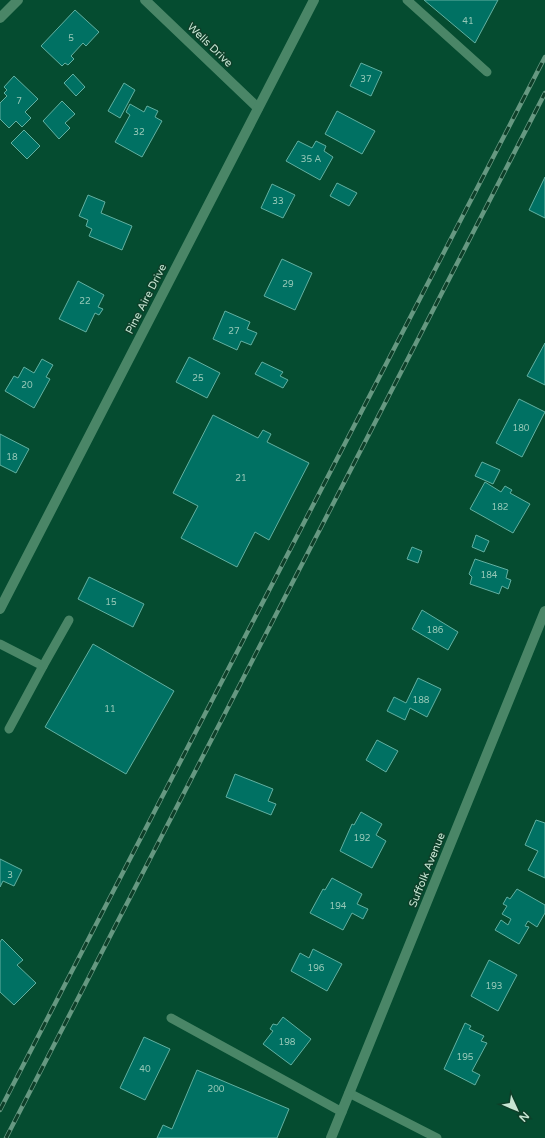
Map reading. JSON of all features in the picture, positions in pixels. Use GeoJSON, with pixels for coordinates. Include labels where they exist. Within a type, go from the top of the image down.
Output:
{"type":"FeatureCollection","features":[{"type":"Feature","properties":{"kind":"street"},"geometry":{"type":"LineString","coordinates":[[0,18],[18,0]]}},
{"type":"Feature","properties":{"kind":"street","name":"Wells Drive"},"geometry":{"type":"LineString","coordinates":[[145,0],[258,108]]}},
{"type":"Feature","properties":{"kind":"street","name":"Pine Aire Drive"},"geometry":{"type":"LineString","coordinates":[[0,609],[314,0]]}},
{"type":"Feature","properties":{"kind":"street","name":"Suffolk Avenue"},"geometry":{"type":"LineString","coordinates":[[331,1138],[545,611]]}},
{"type":"Feature","properties":{"kind":"lane"},"geometry":{"type":"LineString","coordinates":[[407,0],[487,72]]}},
{"type":"Feature","properties":{"kind":"lane"},"geometry":{"type":"LineString","coordinates":[[9,729],[69,620]]}},
{"type":"Feature","properties":{"kind":"lane"},"geometry":{"type":"LineString","coordinates":[[0,644],[43,666]]}},
{"type":"Feature","properties":{"kind":"lane"},"geometry":{"type":"LineString","coordinates":[[171,1018],[342,1112]]}},
{"type":"Feature","properties":{"kind":"lane"},"geometry":{"type":"LineString","coordinates":[[349,1093],[423,1135],[437,1138]]}},
{"type":"Feature","properties":{"kind":"building"},"geometry":{"type":"Polygon","coordinates":[[[424,0],[498,0],[475,43],[424,0]]]}},
{"type":"Feature","properties":{"kind":"building"},"geometry":{"type":"Polygon","coordinates":[[[75,10],[99,32],[86,46],[83,43],[71,56],[74,59],[68,65],[65,63],[62,66],[41,46],[75,10]]]}},
{"type":"Feature","properties":{"kind":"building"},"geometry":{"type":"Polygon","coordinates":[[[361,63],[382,72],[371,96],[350,86],[361,63]]]}},
{"type":"Feature","properties":{"kind":"building"},"geometry":{"type":"Polygon","coordinates":[[[73,74],[85,87],[76,96],[64,83],[73,74]]]}},
{"type":"Feature","properties":{"kind":"building"},"geometry":{"type":"Polygon","coordinates":[[[14,76],[38,99],[25,112],[31,118],[22,127],[16,121],[9,128],[0,119],[0,103],[7,96],[4,93],[7,90],[4,87],[14,76]]]}},
{"type":"Feature","properties":{"kind":"building"},"geometry":{"type":"Polygon","coordinates":[[[124,83],[135,90],[120,118],[108,111],[124,83]]]}},
{"type":"Feature","properties":{"kind":"building"},"geometry":{"type":"Polygon","coordinates":[[[62,101],[75,114],[65,123],[70,128],[59,139],[43,121],[62,101]]]}},
{"type":"Feature","properties":{"kind":"building"},"geometry":{"type":"Polygon","coordinates":[[[130,104],[144,112],[147,106],[158,111],[155,117],[162,121],[142,157],[115,142],[130,115],[126,112],[130,104]]]}},
{"type":"Feature","properties":{"kind":"building"},"geometry":{"type":"Polygon","coordinates":[[[337,111],[375,131],[362,154],[325,134],[337,111]]]}},
{"type":"Feature","properties":{"kind":"building"},"geometry":{"type":"Polygon","coordinates":[[[24,130],[40,146],[27,159],[11,143],[24,130]]]}},
{"type":"Feature","properties":{"kind":"building"},"geometry":{"type":"Polygon","coordinates":[[[298,141],[312,148],[316,141],[326,146],[324,151],[333,157],[320,180],[286,161],[298,141]]]}},
{"type":"Feature","properties":{"kind":"building"},"geometry":{"type":"Polygon","coordinates":[[[545,177],[545,218],[529,210],[545,177]]]}},
{"type":"Feature","properties":{"kind":"building"},"geometry":{"type":"Polygon","coordinates":[[[337,183],[357,193],[349,206],[330,196],[337,183]]]}},
{"type":"Feature","properties":{"kind":"building"},"geometry":{"type":"Polygon","coordinates":[[[272,184],[295,195],[283,218],[261,208],[272,184]]]}},
{"type":"Feature","properties":{"kind":"building"},"geometry":{"type":"Polygon","coordinates":[[[88,195],[105,202],[101,213],[132,226],[122,250],[89,236],[92,229],[86,226],[88,220],[79,216],[88,195]]]}},
{"type":"Feature","properties":{"kind":"building"},"geometry":{"type":"Polygon","coordinates":[[[282,259],[312,273],[295,310],[264,296],[282,259]]]}},
{"type":"Feature","properties":{"kind":"building"},"geometry":{"type":"Polygon","coordinates":[[[78,281],[104,295],[98,307],[103,309],[99,315],[95,313],[86,332],[59,319],[78,281]]]}},
{"type":"Feature","properties":{"kind":"building"},"geometry":{"type":"Polygon","coordinates":[[[225,311],[250,322],[247,329],[257,333],[251,345],[241,341],[237,350],[213,339],[225,311]]]}},
{"type":"Feature","properties":{"kind":"building"},"geometry":{"type":"Polygon","coordinates":[[[545,343],[545,385],[527,376],[545,343]]]}},
{"type":"Feature","properties":{"kind":"building"},"geometry":{"type":"Polygon","coordinates":[[[189,357],[220,373],[207,398],[176,382],[189,357]]]}},
{"type":"Feature","properties":{"kind":"building"},"geometry":{"type":"Polygon","coordinates":[[[42,359],[53,365],[46,377],[50,379],[34,408],[5,391],[14,376],[18,378],[24,367],[34,373],[42,359]]]}},
{"type":"Feature","properties":{"kind":"building"},"geometry":{"type":"Polygon","coordinates":[[[262,362],[283,372],[280,376],[288,380],[283,388],[255,374],[262,362]]]}},
{"type":"Feature","properties":{"kind":"building"},"geometry":{"type":"Polygon","coordinates":[[[519,399],[545,412],[522,457],[496,443],[519,399]]]}},
{"type":"Feature","properties":{"kind":"building"},"geometry":{"type":"Polygon","coordinates":[[[213,415],[258,438],[263,430],[271,434],[267,442],[309,463],[269,540],[255,532],[237,567],[181,538],[198,506],[173,493],[213,415]]]}},
{"type":"Feature","properties":{"kind":"building"},"geometry":{"type":"Polygon","coordinates":[[[0,434],[29,449],[16,473],[0,465],[0,434]]]}},
{"type":"Feature","properties":{"kind":"building"},"geometry":{"type":"Polygon","coordinates":[[[482,462],[500,470],[493,484],[475,476],[482,462]]]}},
{"type":"Feature","properties":{"kind":"building"},"geometry":{"type":"Polygon","coordinates":[[[485,482],[501,492],[505,486],[512,490],[510,493],[530,504],[513,533],[470,509],[485,482]]]}},
{"type":"Feature","properties":{"kind":"building"},"geometry":{"type":"Polygon","coordinates":[[[476,535],[489,541],[484,552],[472,547],[476,535]]]}},
{"type":"Feature","properties":{"kind":"building"},"geometry":{"type":"Polygon","coordinates":[[[412,547],[422,551],[418,563],[407,559],[412,547]]]}},
{"type":"Feature","properties":{"kind":"building"},"geometry":{"type":"Polygon","coordinates":[[[475,559],[508,570],[506,578],[511,580],[508,589],[502,586],[499,594],[470,584],[472,577],[469,574],[475,559]]]}},
{"type":"Feature","properties":{"kind":"building"},"geometry":{"type":"Polygon","coordinates":[[[89,577],[144,604],[133,627],[78,599],[89,577]]]}},
{"type":"Feature","properties":{"kind":"building"},"geometry":{"type":"Polygon","coordinates":[[[422,610],[458,632],[448,650],[412,629],[422,610]]]}},
{"type":"Feature","properties":{"kind":"building"},"geometry":{"type":"Polygon","coordinates":[[[93,644],[174,691],[126,774],[45,727],[93,644]]]}},
{"type":"Feature","properties":{"kind":"building"},"geometry":{"type":"Polygon","coordinates":[[[418,678],[441,689],[427,717],[410,708],[405,720],[387,711],[394,697],[406,703],[418,678]]]}},
{"type":"Feature","properties":{"kind":"building"},"geometry":{"type":"Polygon","coordinates":[[[377,740],[398,751],[386,772],[366,760],[377,740]]]}},
{"type":"Feature","properties":{"kind":"building"},"geometry":{"type":"Polygon","coordinates":[[[235,774],[273,789],[268,801],[276,804],[271,815],[226,797],[235,774]]]}},
{"type":"Feature","properties":{"kind":"building"},"geometry":{"type":"Polygon","coordinates":[[[361,812],[382,824],[376,835],[386,841],[372,868],[340,851],[352,824],[354,825],[361,812]]]}},
{"type":"Feature","properties":{"kind":"building"},"geometry":{"type":"Polygon","coordinates":[[[536,820],[545,823],[545,878],[528,870],[538,851],[525,845],[536,820]]]}},
{"type":"Feature","properties":{"kind":"building"},"geometry":{"type":"Polygon","coordinates":[[[0,859],[22,870],[14,886],[3,881],[0,887],[0,859]]]}},
{"type":"Feature","properties":{"kind":"building"},"geometry":{"type":"Polygon","coordinates":[[[332,878],[362,894],[357,904],[368,909],[363,919],[352,913],[343,930],[310,913],[323,889],[325,890],[332,878]]]}},
{"type":"Feature","properties":{"kind":"building"},"geometry":{"type":"Polygon","coordinates":[[[517,889],[545,905],[545,913],[537,927],[528,921],[525,926],[529,927],[519,944],[495,930],[501,920],[508,925],[511,919],[502,914],[507,906],[503,904],[507,897],[510,899],[517,889]]]}},
{"type":"Feature","properties":{"kind":"building"},"geometry":{"type":"Polygon","coordinates":[[[2,939],[23,960],[17,965],[36,983],[14,1005],[0,992],[0,942],[2,939]]]}},
{"type":"Feature","properties":{"kind":"building"},"geometry":{"type":"Polygon","coordinates":[[[313,949],[342,964],[327,991],[291,971],[300,953],[309,958],[313,949]]]}},
{"type":"Feature","properties":{"kind":"building"},"geometry":{"type":"Polygon","coordinates":[[[489,960],[517,975],[498,1011],[471,996],[489,960]]]}},
{"type":"Feature","properties":{"kind":"building"},"geometry":{"type":"Polygon","coordinates":[[[283,1017],[311,1039],[291,1065],[263,1044],[273,1031],[270,1029],[273,1024],[277,1025],[283,1017]]]}},
{"type":"Feature","properties":{"kind":"building"},"geometry":{"type":"Polygon","coordinates":[[[465,1023],[471,1026],[469,1029],[484,1036],[481,1041],[487,1043],[472,1071],[480,1075],[475,1085],[444,1069],[465,1023]]]}},
{"type":"Feature","properties":{"kind":"building"},"geometry":{"type":"Polygon","coordinates":[[[144,1037],[170,1049],[145,1100],[120,1088],[144,1037]]]}},
{"type":"Feature","properties":{"kind":"building"},"geometry":{"type":"Polygon","coordinates":[[[197,1070],[289,1109],[277,1138],[157,1138],[163,1125],[172,1129],[197,1070]]]}},
{"type":"Feature","properties":{"kind":"railway"},"geometry":{"type":"LineString","coordinates":[[0,1110],[545,57]]}},
{"type":"Feature","properties":{"kind":"railway"},"geometry":{"type":"LineString","coordinates":[[6,1138],[545,93]]}}]}
